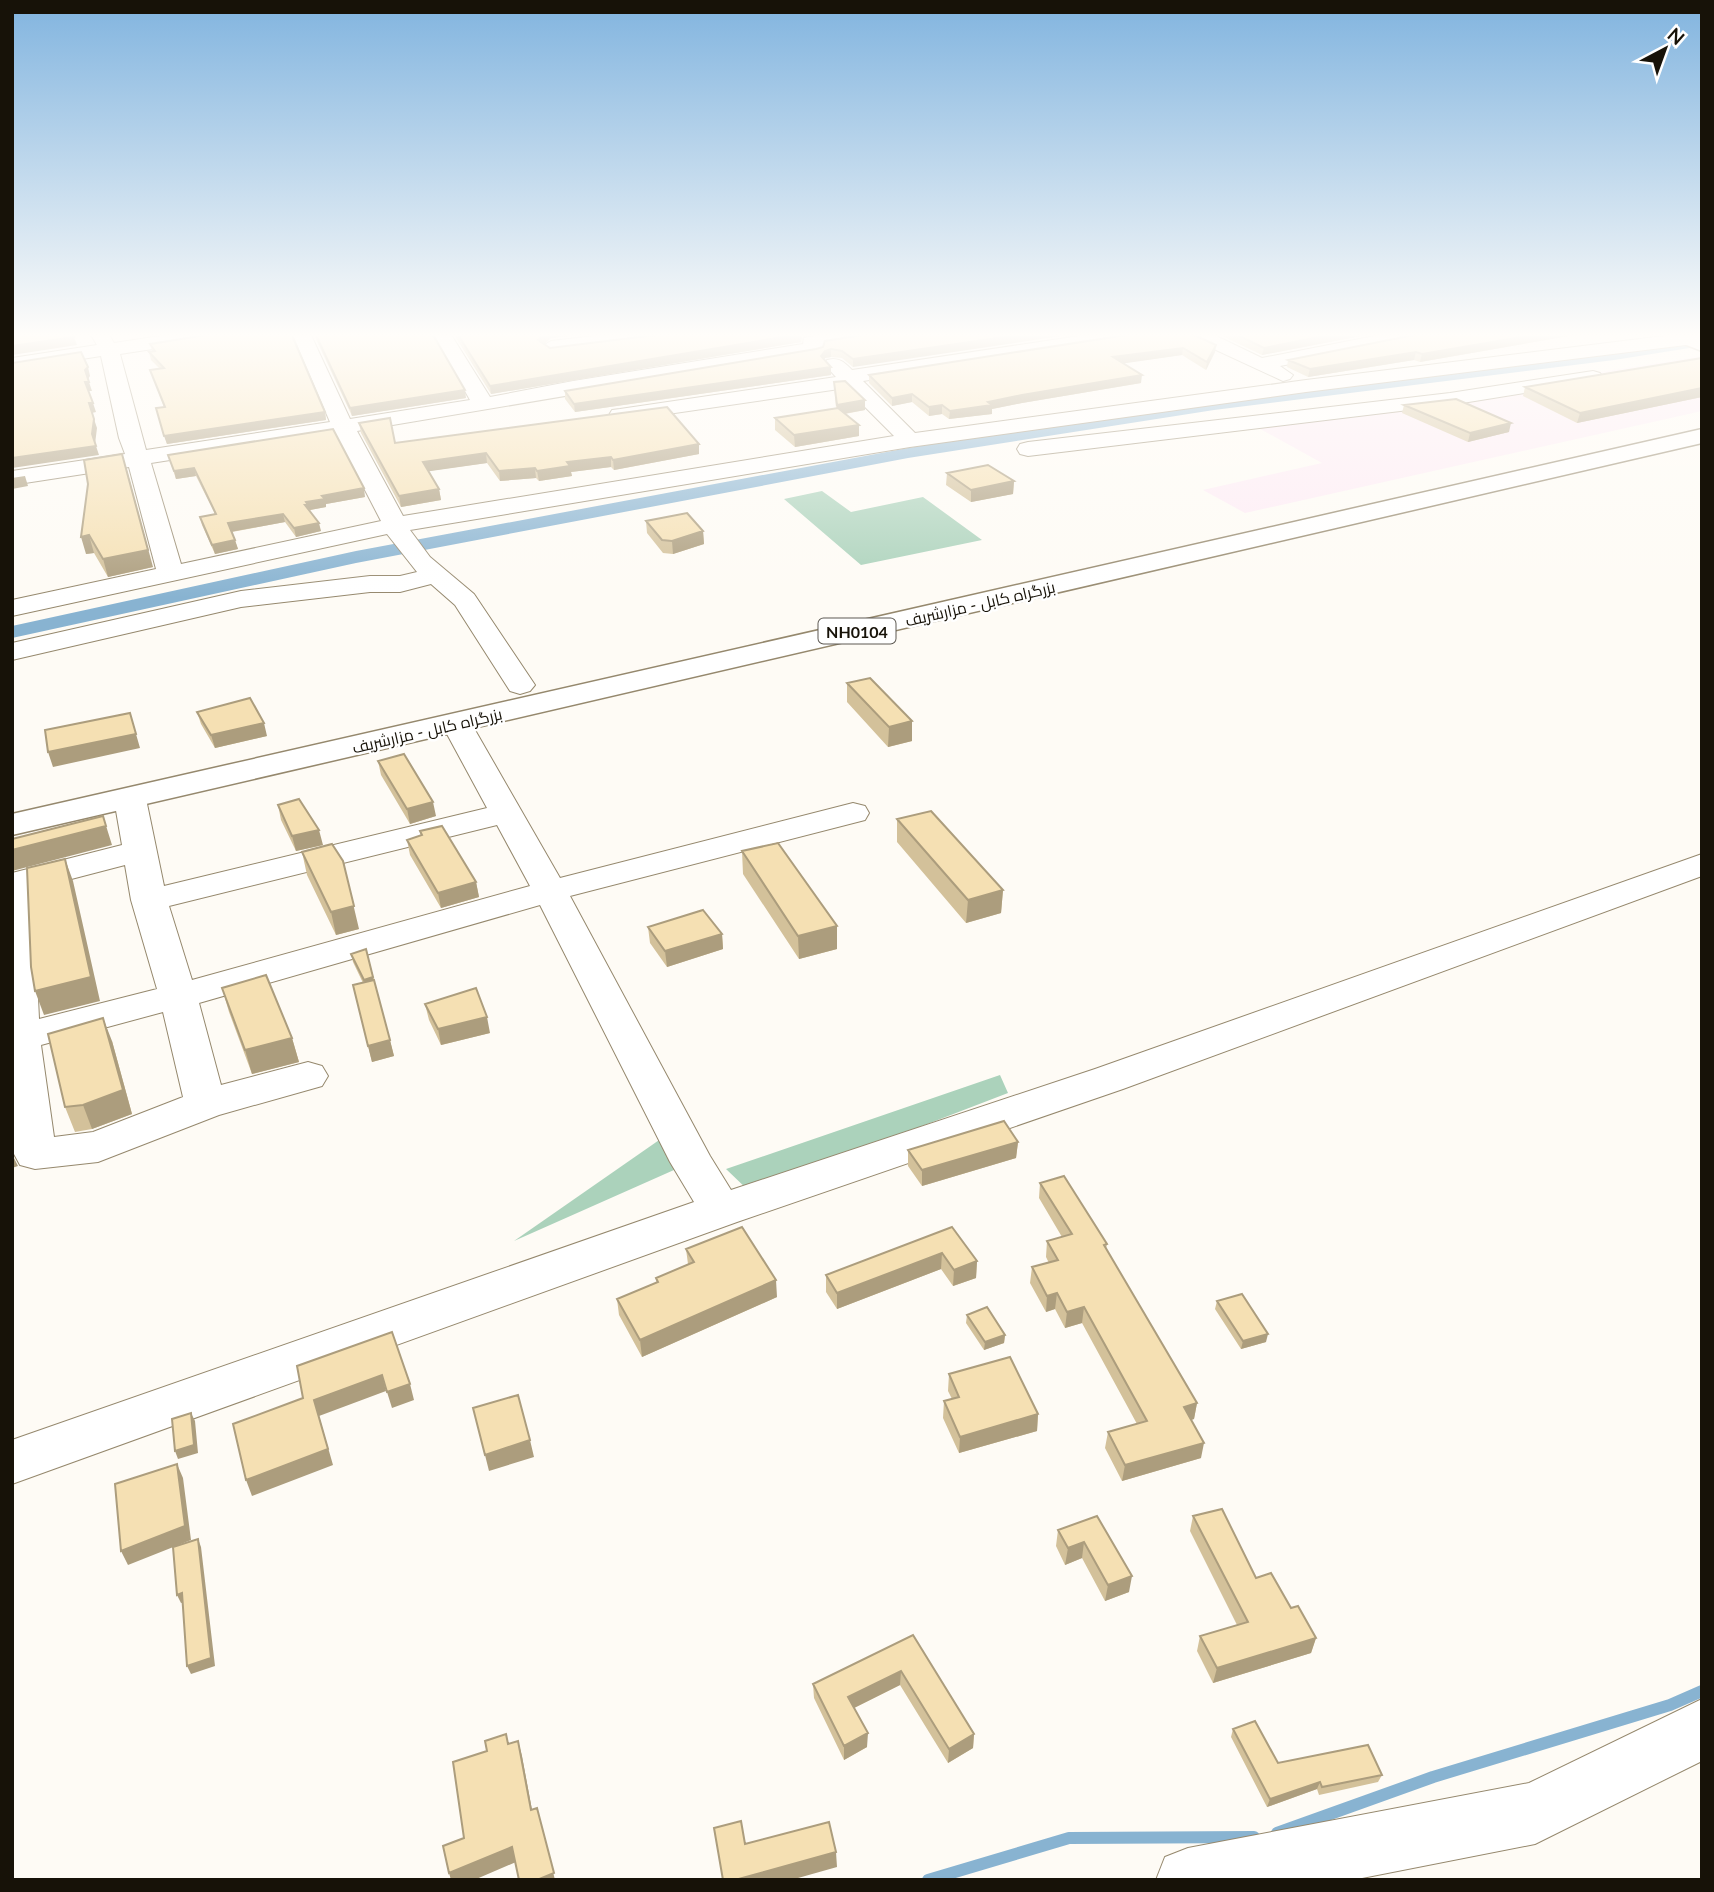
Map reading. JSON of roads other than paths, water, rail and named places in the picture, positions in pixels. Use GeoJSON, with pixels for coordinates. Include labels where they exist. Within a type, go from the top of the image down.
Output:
{"type":"FeatureCollection","features":[{"type":"Feature","properties":{"kind":"highway","name":"بزرگراه کابل - مزارشریف"},"geometry":{"type":"LineString","coordinates":[[12,798],[1687,421]]}},
{"type":"Feature","properties":{"kind":"highway","name":"بزرگراه کابل - مزارشریف"},"geometry":{"type":"LineString","coordinates":[[12,825],[1702,436]]}},
{"type":"Feature","properties":{"kind":"street"},"geometry":{"type":"LineString","coordinates":[[125,421],[170,572]]}},
{"type":"Feature","properties":{"kind":"street"},"geometry":{"type":"LineString","coordinates":[[12,478],[361,421]]}},
{"type":"Feature","properties":{"kind":"street"},"geometry":{"type":"LineString","coordinates":[[892,421],[910,440]]}},
{"type":"Feature","properties":{"kind":"street"},"geometry":{"type":"LineString","coordinates":[[12,608],[170,572],[910,440],[1047,421]]}},
{"type":"Feature","properties":{"kind":"street"},"geometry":{"type":"LineString","coordinates":[[1028,449],[1259,421]]}},
{"type":"Feature","properties":{"kind":"street"},"geometry":{"type":"LineString","coordinates":[[342,424],[398,531],[429,568],[465,600],[520,685]]}},
{"type":"Feature","properties":{"kind":"street"},"geometry":{"type":"LineString","coordinates":[[12,652],[241,599],[370,584],[400,584],[429,568]]}},
{"type":"Feature","properties":{"kind":"street"},"geometry":{"type":"LineString","coordinates":[[456,723],[550,891],[692,1162],[721,1210]]}},
{"type":"Feature","properties":{"kind":"street"},"geometry":{"type":"LineString","coordinates":[[130,799],[149,900],[178,996],[205,1104]]}},
{"type":"Feature","properties":{"kind":"street"},"geometry":{"type":"LineString","coordinates":[[149,900],[506,813]]}},
{"type":"Feature","properties":{"kind":"street"},"geometry":{"type":"LineString","coordinates":[[20,1037],[178,996],[550,891],[853,813]]}},
{"type":"Feature","properties":{"kind":"street"},"geometry":{"type":"LineString","coordinates":[[141,850],[15,883],[20,1037],[35,1154],[98,1147],[205,1104],[308,1076]]}},
{"type":"Feature","properties":{"kind":"street"},"geometry":{"type":"LineString","coordinates":[[12,1462],[721,1210],[1109,1079],[1702,864]]}},
{"type":"Feature","properties":{"kind":"street"},"geometry":{"type":"LineString","coordinates":[[1188,1880],[1535,1813],[1702,1729]]}},
{"type":"Feature","properties":{"kind":"waterway"},"geometry":{"type":"LineString","coordinates":[[12,632],[356,557],[908,453],[1110,421]]}},
{"type":"Feature","properties":{"kind":"waterway"},"geometry":{"type":"LineString","coordinates":[[1277,1833],[1433,1777],[1670,1705],[1702,1691]]}},
{"type":"Feature","properties":{"kind":"waterway"},"geometry":{"type":"LineString","coordinates":[[928,1880],[1069,1838],[1254,1837]]}}]}
